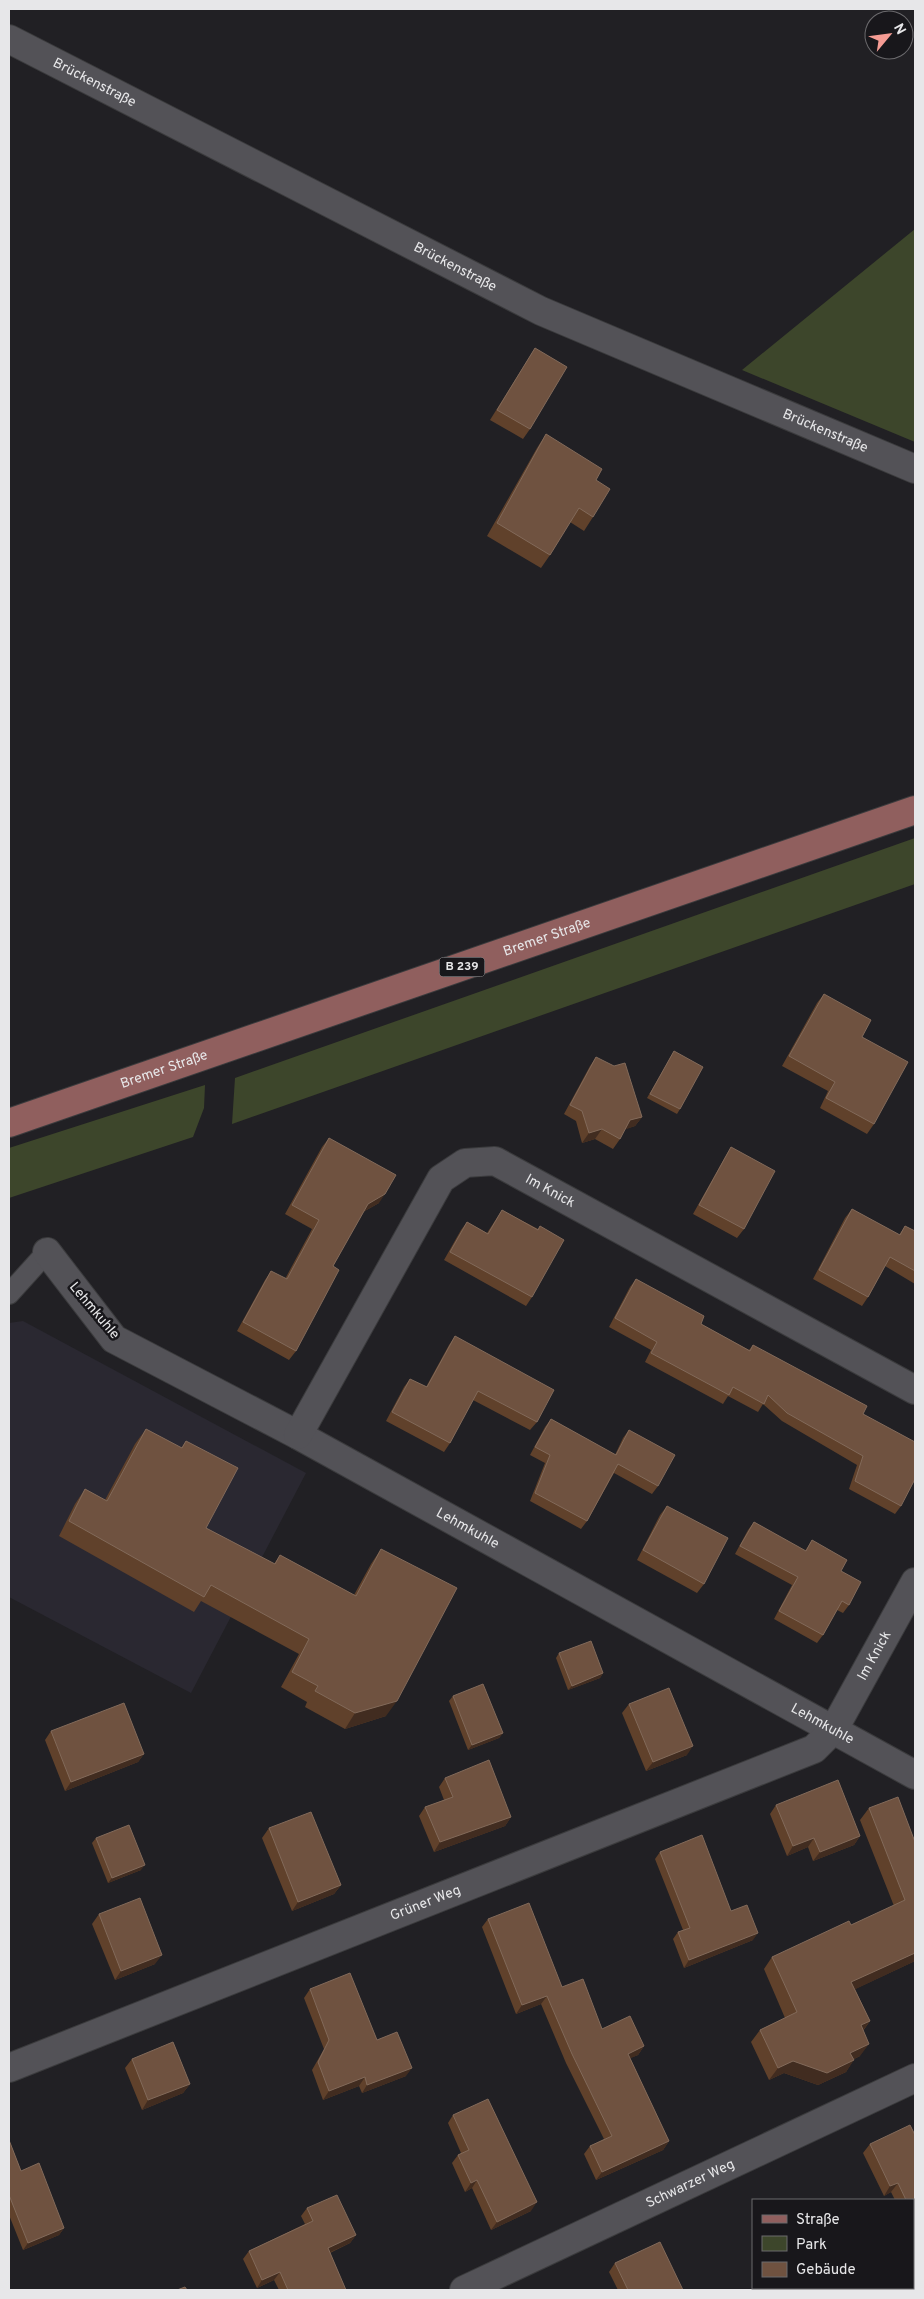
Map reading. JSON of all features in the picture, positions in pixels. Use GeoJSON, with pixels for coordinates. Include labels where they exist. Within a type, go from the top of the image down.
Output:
{"type":"FeatureCollection","features":[{"type":"Feature","properties":{"kind":"main road","name":"Bremer Straße"},"geometry":{"type":"LineString","coordinates":[[9,1123],[915,810]]}},
{"type":"Feature","properties":{"kind":"street","name":"Brückenstraße"},"geometry":{"type":"LineString","coordinates":[[9,39],[541,311],[915,469]]}},
{"type":"Feature","properties":{"kind":"street","name":"Im Knick"},"geometry":{"type":"LineString","coordinates":[[298,1435],[441,1179],[464,1163],[494,1161],[915,1390]]}},
{"type":"Feature","properties":{"kind":"street","name":"Lehmkuhle"},"geometry":{"type":"LineString","coordinates":[[47,1252],[114,1339],[298,1435],[915,1775]]}},
{"type":"Feature","properties":{"kind":"street","name":"Im Knick"},"geometry":{"type":"LineString","coordinates":[[834,1729],[915,1582]]}},
{"type":"Feature","properties":{"kind":"street","name":"Grüner Weg"},"geometry":{"type":"LineString","coordinates":[[9,2068],[814,1749],[834,1729]]}},
{"type":"Feature","properties":{"kind":"street","name":"Schwarzer Weg"},"geometry":{"type":"LineString","coordinates":[[464,2290],[915,2078]]}},
{"type":"Feature","properties":{"kind":"lane"},"geometry":{"type":"LineString","coordinates":[[9,1294],[47,1252]]}},
{"type":"Feature","properties":{"kind":"shaded area"},"geometry":{"type":"Polygon","coordinates":[[[23,1321],[306,1473],[191,1693],[9,1597],[9,1323],[23,1321]]]}},
{"type":"Feature","properties":{"kind":"green space"},"geometry":{"type":"Polygon","coordinates":[[[915,229],[915,442],[742,370],[915,229]]]}},
{"type":"Feature","properties":{"kind":"green space"},"geometry":{"type":"Polygon","coordinates":[[[915,838],[915,884],[232,1124],[235,1078],[915,838]]]}},
{"type":"Feature","properties":{"kind":"green space"},"geometry":{"type":"Polygon","coordinates":[[[205,1085],[204,1108],[193,1137],[9,1198],[9,1148],[205,1085]]]}},
{"type":"Feature","properties":{"kind":"building"},"geometry":{"type":"Polygon","coordinates":[[[535,348],[567,367],[530,429],[497,410],[535,348]]]}},
{"type":"Feature","properties":{"kind":"building"},"geometry":{"type":"Polygon","coordinates":[[[546,434],[602,469],[596,480],[610,489],[593,517],[579,508],[550,555],[497,523],[546,434]]]}},
{"type":"Feature","properties":{"kind":"building"},"geometry":{"type":"Polygon","coordinates":[[[824,994],[871,1020],[862,1037],[908,1062],[874,1124],[826,1098],[835,1082],[789,1056],[824,994]]]}},
{"type":"Feature","properties":{"kind":"building"},"geometry":{"type":"Polygon","coordinates":[[[674,1051],[703,1067],[680,1109],[650,1094],[674,1051]]]}},
{"type":"Feature","properties":{"kind":"building"},"geometry":{"type":"Polygon","coordinates":[[[596,1057],[614,1066],[625,1063],[642,1117],[630,1120],[620,1139],[602,1129],[589,1133],[582,1111],[570,1105],[596,1057]]]}},
{"type":"Feature","properties":{"kind":"building"},"geometry":{"type":"Polygon","coordinates":[[[329,1138],[396,1175],[385,1194],[368,1204],[333,1266],[339,1270],[296,1351],[243,1322],[271,1271],[287,1279],[319,1220],[292,1205],[329,1138]]]}},
{"type":"Feature","properties":{"kind":"building"},"geometry":{"type":"Polygon","coordinates":[[[731,1147],[775,1171],[744,1229],[699,1205],[731,1147]]]}},
{"type":"Feature","properties":{"kind":"building"},"geometry":{"type":"Polygon","coordinates":[[[852,1209],[900,1235],[905,1226],[915,1231],[915,1271],[890,1257],[868,1297],[819,1270],[852,1209]]]}},
{"type":"Feature","properties":{"kind":"building"},"geometry":{"type":"Polygon","coordinates":[[[502,1210],[538,1230],[540,1226],[564,1240],[532,1297],[450,1252],[467,1222],[488,1234],[502,1210]]]}},
{"type":"Feature","properties":{"kind":"building"},"geometry":{"type":"Polygon","coordinates":[[[636,1279],[704,1316],[701,1324],[750,1351],[753,1345],[867,1406],[863,1414],[915,1442],[915,1479],[901,1506],[855,1481],[863,1456],[787,1413],[768,1395],[764,1404],[733,1387],[729,1395],[651,1353],[657,1342],[615,1318],[636,1279]]]}},
{"type":"Feature","properties":{"kind":"building"},"geometry":{"type":"Polygon","coordinates":[[[455,1336],[554,1390],[537,1422],[478,1391],[450,1443],[392,1412],[410,1379],[427,1387],[455,1336]]]}},
{"type":"Feature","properties":{"kind":"building"},"geometry":{"type":"Polygon","coordinates":[[[551,1419],[616,1455],[629,1430],[675,1455],[658,1486],[618,1464],[587,1521],[535,1493],[550,1455],[535,1447],[551,1419]]]}},
{"type":"Feature","properties":{"kind":"building"},"geometry":{"type":"Polygon","coordinates":[[[146,1429],[182,1448],[186,1441],[238,1468],[206,1528],[275,1564],[280,1555],[356,1596],[381,1549],[457,1588],[397,1701],[355,1713],[315,1691],[318,1686],[292,1672],[309,1639],[211,1585],[204,1597],[69,1521],[85,1489],[107,1501],[146,1429]]]}},
{"type":"Feature","properties":{"kind":"building"},"geometry":{"type":"Polygon","coordinates":[[[667,1506],[728,1538],[704,1584],[643,1550],[667,1506]]]}},
{"type":"Feature","properties":{"kind":"building"},"geometry":{"type":"Polygon","coordinates":[[[754,1522],[806,1551],[812,1540],[847,1560],[841,1571],[861,1582],[849,1605],[842,1601],[823,1635],[779,1611],[798,1577],[740,1546],[754,1522]]]}},
{"type":"Feature","properties":{"kind":"building"},"geometry":{"type":"Polygon","coordinates":[[[591,1641],[603,1673],[572,1686],[559,1653],[591,1641]]]}},
{"type":"Feature","properties":{"kind":"building"},"geometry":{"type":"Polygon","coordinates":[[[483,1684],[503,1733],[472,1745],[453,1696],[483,1684]]]}},
{"type":"Feature","properties":{"kind":"building"},"geometry":{"type":"Polygon","coordinates":[[[669,1688],[693,1746],[653,1762],[629,1704],[669,1688]]]}},
{"type":"Feature","properties":{"kind":"building"},"geometry":{"type":"Polygon","coordinates":[[[124,1703],[144,1754],[71,1782],[51,1731],[124,1703]]]}},
{"type":"Feature","properties":{"kind":"building"},"geometry":{"type":"Polygon","coordinates":[[[489,1760],[511,1817],[440,1842],[425,1807],[453,1797],[445,1778],[489,1760]]]}},
{"type":"Feature","properties":{"kind":"building"},"geometry":{"type":"Polygon","coordinates":[[[838,1780],[860,1836],[820,1852],[814,1838],[793,1846],[776,1805],[838,1780]]]}},
{"type":"Feature","properties":{"kind":"building"},"geometry":{"type":"Polygon","coordinates":[[[898,1797],[915,1842],[915,1953],[851,1982],[870,2021],[861,2025],[869,2044],[850,2053],[854,2060],[827,2073],[793,2061],[778,2068],[760,2030],[797,2012],[772,1957],[849,1921],[851,1925],[905,1900],[869,1808],[898,1797]]]}},
{"type":"Feature","properties":{"kind":"building"},"geometry":{"type":"Polygon","coordinates":[[[311,1812],[341,1885],[298,1902],[269,1828],[311,1812]]]}},
{"type":"Feature","properties":{"kind":"building"},"geometry":{"type":"Polygon","coordinates":[[[129,1825],[145,1865],[112,1878],[96,1838],[129,1825]]]}},
{"type":"Feature","properties":{"kind":"building"},"geometry":{"type":"Polygon","coordinates":[[[702,1835],[731,1911],[747,1905],[758,1933],[689,1960],[678,1932],[690,1928],[660,1852],[702,1835]]]}},
{"type":"Feature","properties":{"kind":"building"},"geometry":{"type":"Polygon","coordinates":[[[140,1898],[162,1955],[121,1971],[99,1914],[140,1898]]]}},
{"type":"Feature","properties":{"kind":"building"},"geometry":{"type":"Polygon","coordinates":[[[529,1903],[562,1987],[583,1979],[602,2029],[630,2016],[644,2046],[628,2054],[669,2141],[602,2172],[590,2146],[612,2136],[572,2054],[547,1996],[522,2005],[488,1919],[529,1903]]]}},
{"type":"Feature","properties":{"kind":"building"},"geometry":{"type":"Polygon","coordinates":[[[350,1973],[377,2040],[397,2032],[412,2068],[367,2085],[365,2077],[329,2091],[318,2062],[329,2040],[310,1989],[350,1973]]]}},
{"type":"Feature","properties":{"kind":"building"},"geometry":{"type":"Polygon","coordinates":[[[173,2042],[190,2084],[148,2100],[132,2059],[173,2042]]]}},
{"type":"Feature","properties":{"kind":"building"},"geometry":{"type":"Polygon","coordinates":[[[488,2099],[537,2202],[497,2222],[477,2180],[471,2183],[458,2155],[469,2150],[453,2115],[488,2099]]]}},
{"type":"Feature","properties":{"kind":"building"},"geometry":{"type":"Polygon","coordinates":[[[910,2125],[915,2135],[914,2204],[914,2199],[906,2199],[898,2183],[890,2186],[870,2144],[910,2125]]]}},
{"type":"Feature","properties":{"kind":"building"},"geometry":{"type":"Polygon","coordinates":[[[9,2140],[21,2171],[39,2163],[64,2228],[28,2243],[9,2195],[9,2140]]]}},
{"type":"Feature","properties":{"kind":"building"},"geometry":{"type":"Polygon","coordinates":[[[337,2195],[356,2235],[328,2248],[346,2290],[288,2290],[280,2272],[262,2280],[249,2251],[313,2221],[307,2208],[337,2195]]]}},
{"type":"Feature","properties":{"kind":"building"},"geometry":{"type":"Polygon","coordinates":[[[660,2242],[683,2290],[628,2290],[615,2263],[660,2242]]]}}]}
